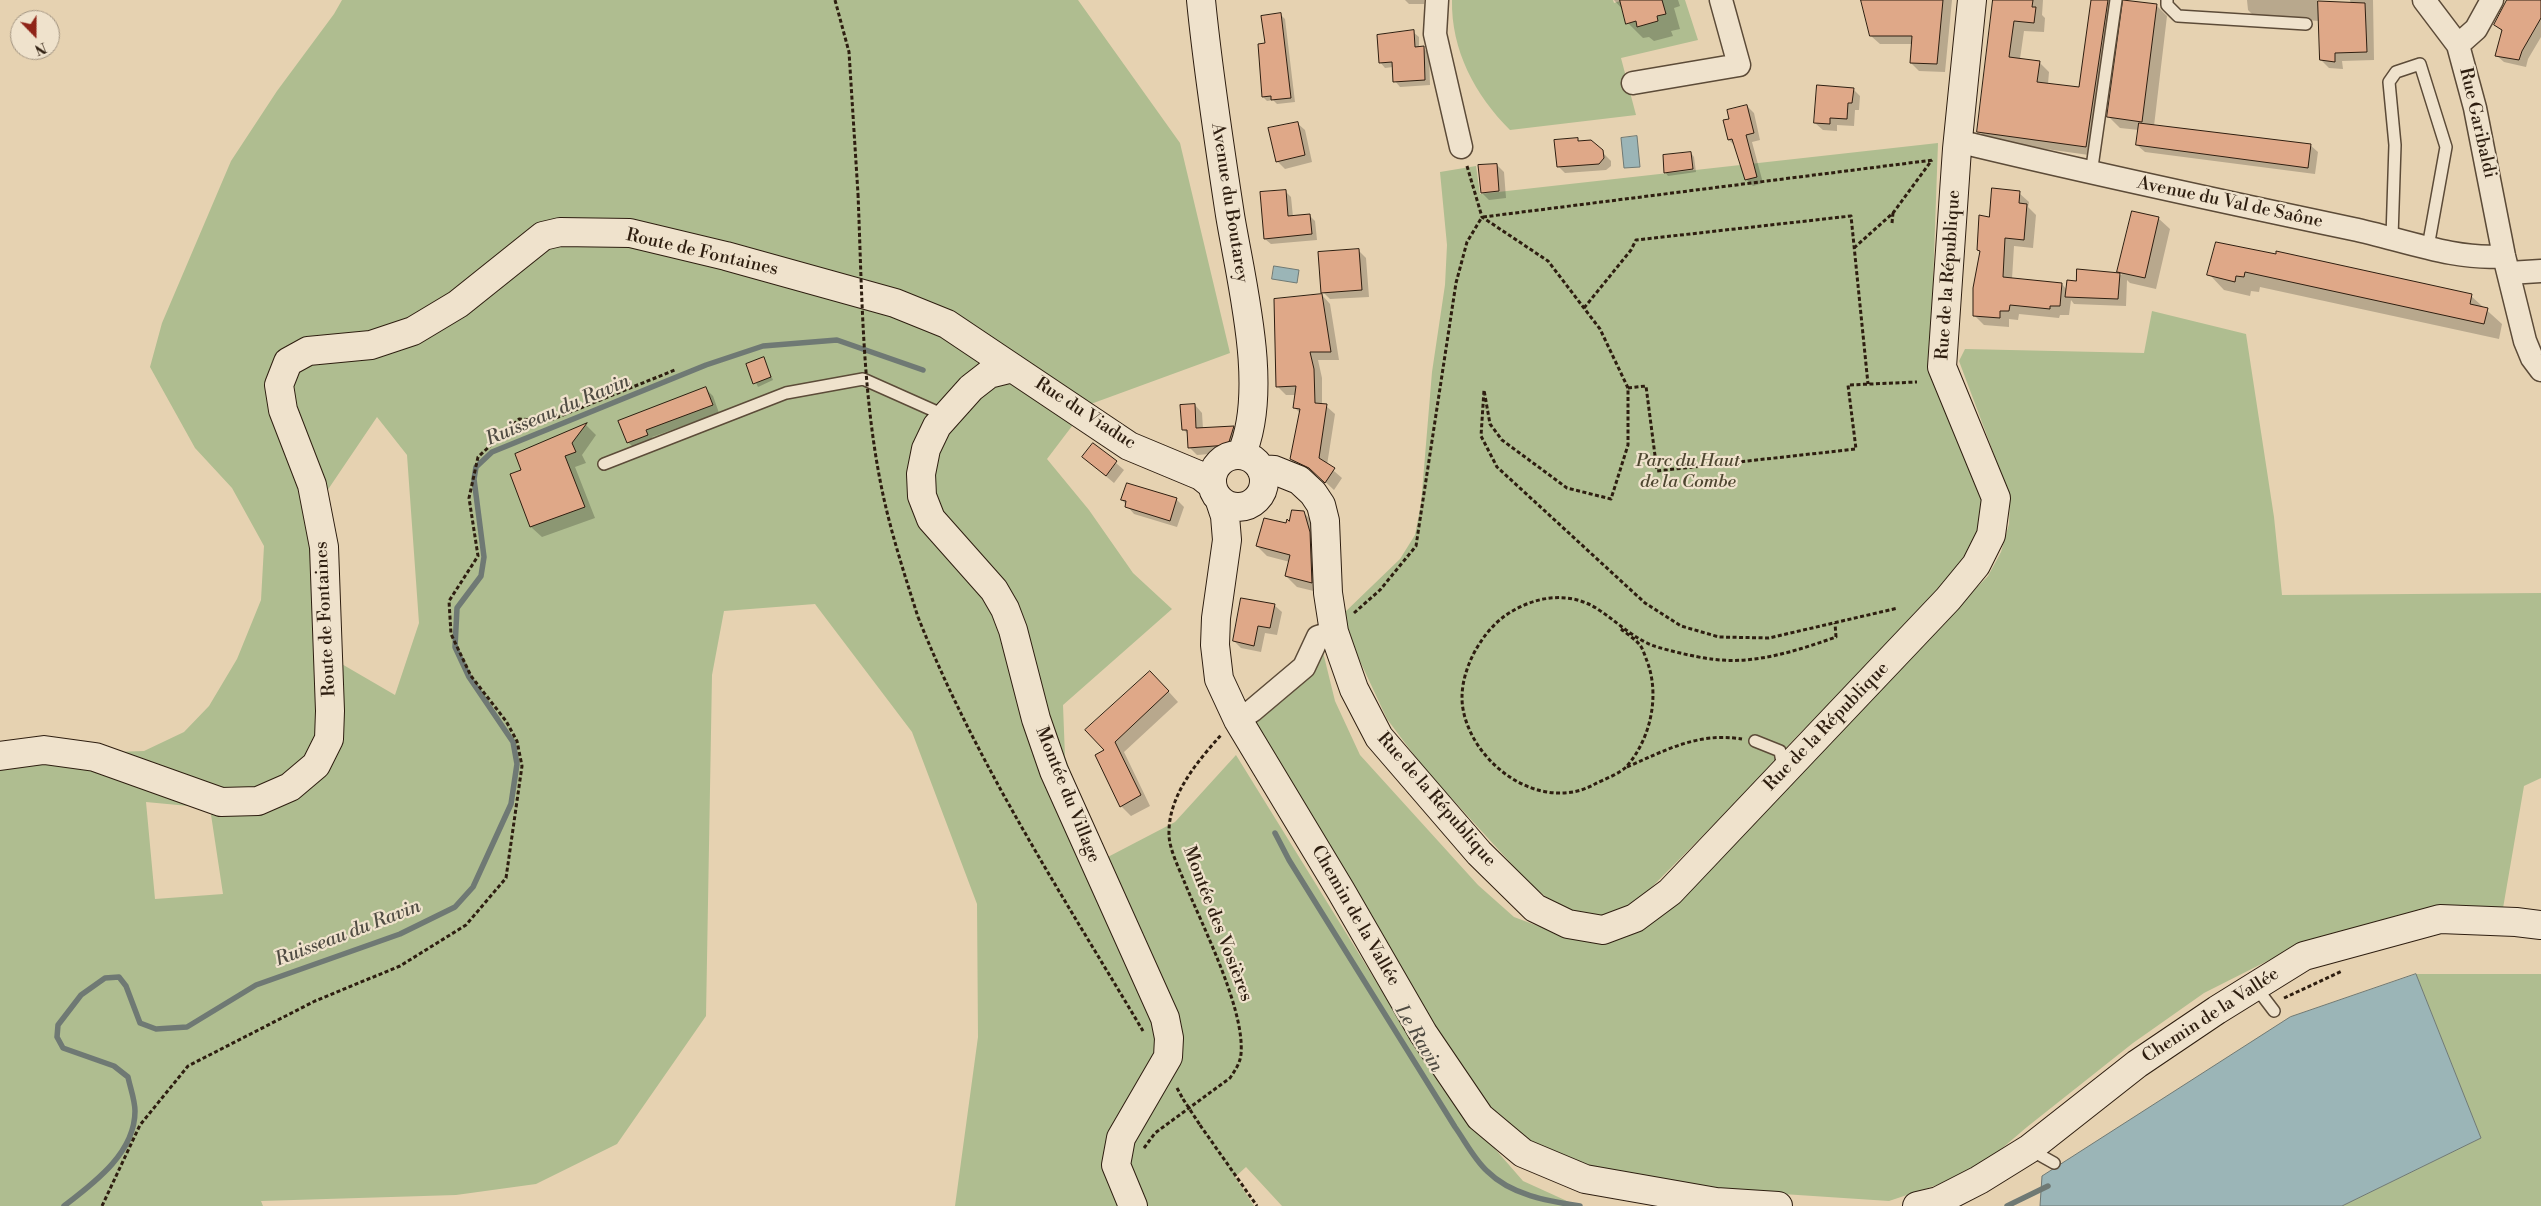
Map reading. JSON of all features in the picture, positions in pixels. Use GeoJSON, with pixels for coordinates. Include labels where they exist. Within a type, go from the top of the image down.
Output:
{"type":"FeatureCollection","features":[{"type":"Feature","properties":{"kind":"street","name":"Avenue du Boutarey"},"geometry":{"type":"LineString","coordinates":[[1201,0],[1208,70],[1249,316],[1252,363],[1252,405],[1240,479],[1225,516],[1227,540],[1214,644],[1218,680],[1255,749]]}},
{"type":"Feature","properties":{"kind":"street"},"geometry":{"type":"LineString","coordinates":[[1437,0],[1435,34],[1461,147]]}},
{"type":"Feature","properties":{"kind":"street"},"geometry":{"type":"LineString","coordinates":[[1633,82],[1739,65],[1721,0]]}},
{"type":"Feature","properties":{"kind":"street","name":"Rue de la République"},"geometry":{"type":"LineString","coordinates":[[1240,479],[1274,492],[1294,494],[1306,501],[1313,511],[1325,555],[1334,632],[1354,689],[1379,737],[1479,854],[1535,908],[1568,924],[1603,930],[1635,918],[1670,892],[1948,599],[1976,565],[1991,535],[1996,498],[1942,367],[1957,141],[1972,0]]}},
{"type":"Feature","properties":{"kind":"street","name":"Rue Garibaldi"},"geometry":{"type":"LineString","coordinates":[[2424,0],[2458,45],[2475,108],[2507,265],[2531,342],[2532,358],[2541,370]]}},
{"type":"Feature","properties":{"kind":"street"},"geometry":{"type":"LineString","coordinates":[[2458,45],[2476,29],[2492,0]]}},
{"type":"Feature","properties":{"kind":"street","name":"Avenue du Val de Saône"},"geometry":{"type":"LineString","coordinates":[[1957,141],[2090,174],[2392,237],[2464,256],[2541,271]]}},
{"type":"Feature","properties":{"kind":"street","name":"Route de Fontaines"},"geometry":{"type":"LineString","coordinates":[[0,756],[44,750],[95,757],[221,802],[258,801],[290,787],[316,765],[329,739],[330,711],[324,547],[312,485],[283,410],[280,385],[288,362],[308,351],[371,345],[413,331],[458,304],[543,236],[560,232],[630,233],[726,256],[895,303],[947,324],[1013,368]]}},
{"type":"Feature","properties":{"kind":"street","name":"Montée du Village"},"geometry":{"type":"LineString","coordinates":[[1013,368],[989,374],[971,388],[937,426],[926,449],[921,474],[922,496],[931,519],[994,590],[1006,609],[1036,719],[1054,771],[1165,1018],[1169,1038],[1168,1057],[1121,1138],[1116,1165],[1133,1206]]}},
{"type":"Feature","properties":{"kind":"street","name":"Rue du Viaduc"},"geometry":{"type":"LineString","coordinates":[[1013,368],[1129,446],[1158,457],[1240,479]]}},
{"type":"Feature","properties":{"kind":"street"},"geometry":{"type":"LineString","coordinates":[[1236,716],[1253,710],[1304,667],[1318,637],[1334,632]]}},
{"type":"Feature","properties":{"kind":"street","name":"Chemin de la Vallée"},"geometry":{"type":"LineString","coordinates":[[1255,749],[1342,891],[1423,1033],[1480,1117],[1523,1152],[1585,1179],[1716,1202],[1778,1206]]}},
{"type":"Feature","properties":{"kind":"street","name":"Chemin de la Vallée"},"geometry":{"type":"LineString","coordinates":[[1917,1206],[1938,1201],[1979,1180],[2029,1149],[2137,1064],[2266,1000],[2304,956],[2440,919],[2516,922],[2541,925]]}},
{"type":"Feature","properties":{"kind":"lane"},"geometry":{"type":"LineString","coordinates":[[2090,174],[2116,0]]}},
{"type":"Feature","properties":{"kind":"lane"},"geometry":{"type":"LineString","coordinates":[[2168,0],[2168,5],[2178,16],[2306,24]]}},
{"type":"Feature","properties":{"kind":"lane"},"geometry":{"type":"LineString","coordinates":[[2392,237],[2396,145],[2388,82],[2396,72],[2420,64],[2446,148],[2428,246]]}},
{"type":"Feature","properties":{"kind":"lane"},"geometry":{"type":"LineString","coordinates":[[604,464],[786,393],[863,380],[946,416]]}},
{"type":"Feature","properties":{"kind":"lane"},"geometry":{"type":"LineString","coordinates":[[1755,741],[1780,751],[1784,772]]}},
{"type":"Feature","properties":{"kind":"lane"},"geometry":{"type":"LineString","coordinates":[[2029,1149],[2054,1164]]}},
{"type":"Feature","properties":{"kind":"path"},"geometry":{"type":"LineString","coordinates":[[835,0],[849,52],[866,354],[876,457],[898,554],[918,617],[936,664],[990,770],[1144,1033]]}},
{"type":"Feature","properties":{"kind":"path"},"geometry":{"type":"LineString","coordinates":[[1854,248],[1893,213],[1933,160],[1957,141]]}},
{"type":"Feature","properties":{"kind":"path"},"geometry":{"type":"LineString","coordinates":[[1461,147],[1482,217],[1548,261],[1600,329],[1628,388],[1628,445],[1611,499],[1568,488],[1502,440],[1490,424],[1484,390],[1480,436],[1497,467],[1645,603],[1681,626],[1719,637],[1769,638],[1898,608]]}},
{"type":"Feature","properties":{"kind":"path"},"geometry":{"type":"LineString","coordinates":[[1482,217],[1933,160]]}},
{"type":"Feature","properties":{"kind":"path"},"geometry":{"type":"LineString","coordinates":[[1892,223],[1893,213]]}},
{"type":"Feature","properties":{"kind":"path"},"geometry":{"type":"LineString","coordinates":[[1584,308],[1632,250],[1636,240],[1851,216],[1868,384]]}},
{"type":"Feature","properties":{"kind":"path"},"geometry":{"type":"LineString","coordinates":[[1334,632],[1380,590],[1416,546],[1456,283],[1467,242],[1482,217]]}},
{"type":"Feature","properties":{"kind":"path"},"geometry":{"type":"LineString","coordinates":[[102,1206],[140,1126],[188,1066],[315,1002],[400,966],[466,926],[506,878],[522,766],[517,741],[506,721],[471,676],[451,634],[449,601],[478,556],[468,498],[478,457],[519,419],[548,421],[675,370]]}},
{"type":"Feature","properties":{"kind":"path"},"geometry":{"type":"LineString","coordinates":[[1628,388],[1646,386],[1657,472],[1856,449],[1848,385],[1917,382]]}},
{"type":"Feature","properties":{"kind":"path"},"geometry":{"type":"LineString","coordinates":[[1626,767],[1644,739],[1653,700],[1652,674],[1641,647],[1599,609],[1560,596],[1524,605],[1492,627],[1473,654],[1463,686],[1463,708],[1469,729],[1491,763],[1521,785],[1556,794],[1587,788],[1626,767],[1667,749],[1706,737],[1755,741]]}},
{"type":"Feature","properties":{"kind":"path"},"geometry":{"type":"LineString","coordinates":[[1621,629],[1649,645],[1709,659],[1743,662],[1795,651],[1836,637],[1835,623]]}},
{"type":"Feature","properties":{"kind":"path","name":"Montée des Vosières"},"geometry":{"type":"LineString","coordinates":[[1140,1153],[1156,1133],[1230,1078],[1238,1066],[1241,1054],[1236,1011],[1178,866],[1168,835],[1174,802],[1197,762],[1236,716]]}},
{"type":"Feature","properties":{"kind":"path"},"geometry":{"type":"LineString","coordinates":[[2266,1000],[2344,970]]}},
{"type":"Feature","properties":{"kind":"path"},"geometry":{"type":"LineString","coordinates":[[1183,1099],[1257,1206]]}},
{"type":"Feature","properties":{"kind":"green space"},"geometry":{"type":"Polygon","coordinates":[[[342,0],[1078,0],[1180,143],[1230,353],[1088,405],[1047,459],[1089,510],[1133,573],[1172,609],[1063,705],[1065,757],[1104,859],[1175,822],[1236,755],[1442,1088],[1523,1181],[1578,1206],[1282,1206],[1246,1167],[1235,1177],[1254,1206],[955,1206],[978,1037],[977,904],[912,732],[815,604],[724,611],[712,675],[706,1016],[617,1144],[536,1184],[456,1195],[261,1201],[263,1206],[0,1206],[0,759],[54,754],[144,751],[184,732],[209,706],[237,659],[261,600],[264,546],[232,488],[195,448],[150,367],[162,323],[231,161],[277,91],[334,14],[342,0]],[[377,417],[327,491],[339,546],[340,663],[395,695],[419,623],[407,455],[377,417]],[[146,802],[155,899],[223,894],[210,808],[146,802]]]}},
{"type":"Feature","properties":{"kind":"green space"},"geometry":{"type":"Polygon","coordinates":[[[1452,0],[1613,0],[1614,3],[1620,1],[1626,24],[1636,21],[1637,27],[1658,21],[1657,16],[1665,14],[1662,0],[1685,0],[1698,40],[1621,58],[1636,115],[1510,130],[1486,102],[1468,71],[1456,36],[1452,0]]]}},
{"type":"Feature","properties":{"kind":"green space","name":"Parc du Haut de la Combe"},"geometry":{"type":"Polygon","coordinates":[[[1938,143],[1930,368],[1986,500],[1978,543],[1938,598],[1800,733],[1738,800],[1642,897],[1622,911],[1604,918],[1579,915],[1553,903],[1528,882],[1423,767],[1387,719],[1359,659],[1343,614],[1400,559],[1415,535],[1421,504],[1432,372],[1445,285],[1447,245],[1440,172],[1476,166],[1480,194],[1938,143]]]}},
{"type":"Feature","properties":{"kind":"green space"},"geometry":{"type":"Polygon","coordinates":[[[2152,311],[2246,334],[2274,517],[2282,595],[2541,593],[2541,778],[2524,786],[2502,914],[2301,944],[2204,993],[2133,1043],[2027,1127],[1973,1173],[1889,1201],[1722,1190],[1591,1169],[1531,1144],[1481,1111],[1247,725],[1321,644],[1335,701],[1360,755],[1478,885],[1514,917],[1570,938],[1604,939],[1636,932],[1988,576],[2001,552],[2009,524],[2010,497],[1959,361],[1965,349],[2144,353],[2152,311]]]}},
{"type":"Feature","properties":{"kind":"green space"},"geometry":{"type":"Polygon","coordinates":[[[2416,974],[2541,974],[2541,1206],[2342,1206],[2481,1138],[2416,974]]]}},
{"type":"Feature","properties":{"kind":"water"},"geometry":{"type":"Polygon","coordinates":[[[1637,136],[1640,167],[1624,168],[1621,138],[1637,136]]]}},
{"type":"Feature","properties":{"kind":"water"},"geometry":{"type":"Polygon","coordinates":[[[1274,266],[1299,270],[1297,283],[1272,279],[1274,266]]]}},
{"type":"Feature","properties":{"kind":"water"},"geometry":{"type":"Polygon","coordinates":[[[2416,974],[2481,1138],[2342,1206],[2040,1206],[2042,1176],[2290,1017],[2416,974]]]}},
{"type":"Feature","properties":{"kind":"building"},"geometry":{"type":"Polygon","coordinates":[[[1620,0],[1662,0],[1666,14],[1657,16],[1658,21],[1637,27],[1636,21],[1626,24],[1620,0]]]}},
{"type":"Feature","properties":{"kind":"building"},"geometry":{"type":"Polygon","coordinates":[[[1861,0],[1943,0],[1937,64],[1910,63],[1912,36],[1870,36],[1861,0]]]}},
{"type":"Feature","properties":{"kind":"building"},"geometry":{"type":"Polygon","coordinates":[[[1993,0],[2033,0],[2032,7],[2036,7],[2034,23],[2014,21],[2009,57],[2040,61],[2037,82],[2079,87],[2091,0],[2108,0],[2086,147],[1977,132],[1993,0]]]}},
{"type":"Feature","properties":{"kind":"building"},"geometry":{"type":"Polygon","coordinates":[[[2123,0],[2157,4],[2142,122],[2107,117],[2123,0]]]}},
{"type":"Feature","properties":{"kind":"building"},"geometry":{"type":"Polygon","coordinates":[[[2507,0],[2541,0],[2541,18],[2522,51],[2519,60],[2495,56],[2502,30],[2494,25],[2507,0]]]}},
{"type":"Feature","properties":{"kind":"building"},"geometry":{"type":"Polygon","coordinates":[[[2318,1],[2365,3],[2367,52],[2335,53],[2335,62],[2320,60],[2318,1]]]}},
{"type":"Feature","properties":{"kind":"building"},"geometry":{"type":"Polygon","coordinates":[[[1281,13],[1291,98],[1271,100],[1271,96],[1262,97],[1258,44],[1265,43],[1261,16],[1281,13]]]}},
{"type":"Feature","properties":{"kind":"building"},"geometry":{"type":"Polygon","coordinates":[[[1414,30],[1415,47],[1424,46],[1425,80],[1393,82],[1392,62],[1379,63],[1377,35],[1414,30]]]}},
{"type":"Feature","properties":{"kind":"building"},"geometry":{"type":"Polygon","coordinates":[[[1817,85],[1854,88],[1852,103],[1848,103],[1847,119],[1830,118],[1830,124],[1814,123],[1817,85]]]}},
{"type":"Feature","properties":{"kind":"building"},"geometry":{"type":"Polygon","coordinates":[[[1747,105],[1754,133],[1746,135],[1757,177],[1745,180],[1732,139],[1728,140],[1723,120],[1729,119],[1727,110],[1747,105]]]}},
{"type":"Feature","properties":{"kind":"building"},"geometry":{"type":"Polygon","coordinates":[[[1298,122],[1305,155],[1276,162],[1268,128],[1298,122]]]}},
{"type":"Feature","properties":{"kind":"building"},"geometry":{"type":"Polygon","coordinates":[[[2139,123],[2311,144],[2308,168],[2136,145],[2139,123]]]}},
{"type":"Feature","properties":{"kind":"building"},"geometry":{"type":"Polygon","coordinates":[[[1578,138],[1578,141],[1591,140],[1603,150],[1604,158],[1599,164],[1557,167],[1554,140],[1578,138]]]}},
{"type":"Feature","properties":{"kind":"building"},"geometry":{"type":"Polygon","coordinates":[[[1691,152],[1693,169],[1664,173],[1663,155],[1691,152]]]}},
{"type":"Feature","properties":{"kind":"building"},"geometry":{"type":"Polygon","coordinates":[[[1497,164],[1499,191],[1481,193],[1478,165],[1497,164]]]}},
{"type":"Feature","properties":{"kind":"building"},"geometry":{"type":"Polygon","coordinates":[[[1992,188],[2020,191],[2019,203],[2027,204],[2024,240],[2005,238],[2003,277],[2062,283],[2060,306],[2050,306],[2050,309],[2010,305],[2009,311],[2000,311],[2000,318],[1973,316],[1973,288],[1980,251],[1977,250],[1979,215],[1989,217],[1992,188]]]}},
{"type":"Feature","properties":{"kind":"building"},"geometry":{"type":"Polygon","coordinates":[[[1286,190],[1288,216],[1310,214],[1312,234],[1264,239],[1260,192],[1286,190]]]}},
{"type":"Feature","properties":{"kind":"building"},"geometry":{"type":"Polygon","coordinates":[[[2132,211],[2159,217],[2145,278],[2117,272],[2132,211]]]}},
{"type":"Feature","properties":{"kind":"building"},"geometry":{"type":"Polygon","coordinates":[[[2216,242],[2276,254],[2276,251],[2472,294],[2470,304],[2488,308],[2484,324],[2245,272],[2244,277],[2236,276],[2235,282],[2207,275],[2216,242]]]}},
{"type":"Feature","properties":{"kind":"building"},"geometry":{"type":"Polygon","coordinates":[[[1359,249],[1362,290],[1321,293],[1318,252],[1359,249]]]}},
{"type":"Feature","properties":{"kind":"building"},"geometry":{"type":"Polygon","coordinates":[[[2077,269],[2120,273],[2118,299],[2065,297],[2067,280],[2076,281],[2077,269]]]}},
{"type":"Feature","properties":{"kind":"building"},"geometry":{"type":"Polygon","coordinates":[[[1322,294],[1331,352],[1310,352],[1314,369],[1315,403],[1327,404],[1319,458],[1335,468],[1325,483],[1309,468],[1290,459],[1300,409],[1293,408],[1296,386],[1276,387],[1274,299],[1322,294]]]}},
{"type":"Feature","properties":{"kind":"building"},"geometry":{"type":"Polygon","coordinates":[[[764,357],[771,377],[753,384],[746,364],[764,357]]]}},
{"type":"Feature","properties":{"kind":"building"},"geometry":{"type":"Polygon","coordinates":[[[706,387],[713,405],[646,430],[648,435],[627,443],[618,421],[706,387]]]}},
{"type":"Feature","properties":{"kind":"building"},"geometry":{"type":"Polygon","coordinates":[[[1195,404],[1196,428],[1234,426],[1228,445],[1188,448],[1187,430],[1182,430],[1180,405],[1195,404]]]}},
{"type":"Feature","properties":{"kind":"building"},"geometry":{"type":"Polygon","coordinates":[[[587,423],[572,443],[576,452],[565,456],[585,507],[530,527],[510,474],[521,470],[515,454],[587,423]]]}},
{"type":"Feature","properties":{"kind":"building"},"geometry":{"type":"Polygon","coordinates":[[[1093,443],[1117,461],[1106,476],[1082,457],[1093,443]]]}},
{"type":"Feature","properties":{"kind":"building"},"geometry":{"type":"Polygon","coordinates":[[[1127,483],[1177,498],[1170,521],[1125,507],[1126,501],[1121,500],[1127,483]]]}},
{"type":"Feature","properties":{"kind":"building"},"geometry":{"type":"Polygon","coordinates":[[[1292,510],[1304,511],[1310,532],[1312,583],[1285,576],[1290,555],[1256,546],[1264,518],[1286,523],[1287,519],[1289,521],[1292,510]]]}},
{"type":"Feature","properties":{"kind":"building"},"geometry":{"type":"Polygon","coordinates":[[[1241,598],[1275,604],[1270,628],[1258,626],[1254,646],[1233,641],[1241,598]]]}},
{"type":"Feature","properties":{"kind":"building"},"geometry":{"type":"Polygon","coordinates":[[[1150,671],[1169,691],[1115,742],[1141,795],[1120,807],[1095,755],[1104,750],[1085,730],[1150,671]]]}},
{"type":"Feature","properties":{"kind":"waterway","name":"Ruisseau du Ravin"},"geometry":{"type":"LineString","coordinates":[[64,1206],[111,1166],[128,1140],[133,1126],[135,1111],[128,1077],[114,1066],[63,1048],[57,1037],[58,1025],[81,995],[105,978],[119,977],[126,986],[140,1023],[156,1029],[187,1027],[256,985],[400,934],[455,907],[473,887],[511,804],[517,764],[513,742],[469,677],[455,647],[457,608],[481,576],[484,557],[474,479],[476,467],[492,452],[706,365],[763,346],[837,340],[923,370]]}},
{"type":"Feature","properties":{"kind":"waterway","name":"Le Ravin"},"geometry":{"type":"LineString","coordinates":[[1275,833],[1289,860],[1478,1161],[1497,1179],[1518,1191],[1542,1199],[1580,1206]]}},
{"type":"Feature","properties":{"kind":"waterway","name":"Le Ravin"},"geometry":{"type":"LineString","coordinates":[[2007,1206],[2048,1186]]}}]}
